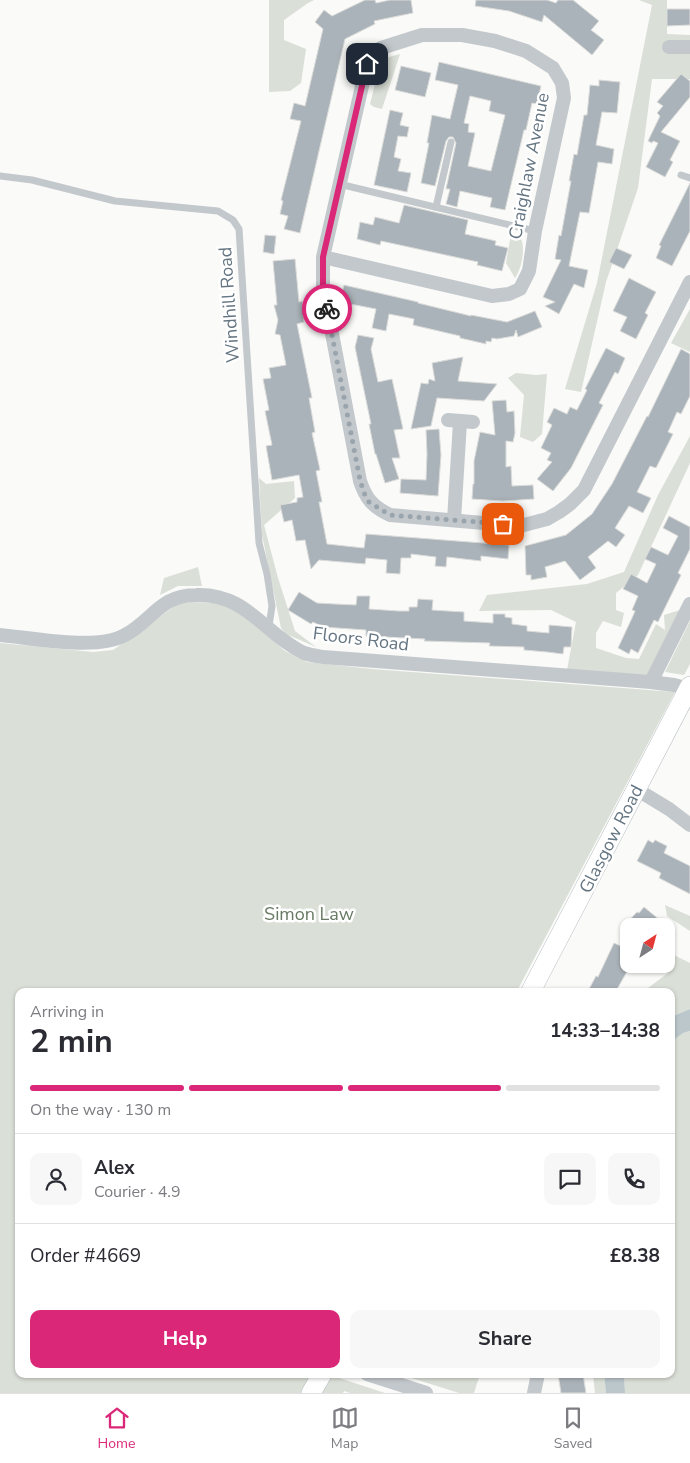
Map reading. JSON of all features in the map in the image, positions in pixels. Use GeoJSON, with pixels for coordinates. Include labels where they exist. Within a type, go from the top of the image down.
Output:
{"type":"FeatureCollection","features":[{"type":"Feature","properties":{"kind":"main road","name":"Glasgow Road"},"geometry":{"type":"LineString","coordinates":[[533,988],[689,688]]}},
{"type":"Feature","properties":{"kind":"main road"},"geometry":{"type":"LineString","coordinates":[[311,1393],[320,1378]]}},
{"type":"Feature","properties":{"kind":"street","name":"Craighlaw Avenue"},"geometry":{"type":"LineString","coordinates":[[323,257],[492,296],[509,294],[520,289],[529,271],[535,231],[564,98],[562,83],[553,68],[526,51],[495,41],[462,35],[422,35],[381,48],[367,64],[323,257],[323,286],[360,480],[369,502],[390,515],[520,526],[547,519],[570,504],[584,490],[592,478],[690,282]]}},
{"type":"Feature","properties":{"kind":"street"},"geometry":{"type":"LineString","coordinates":[[669,47],[690,47]]}},
{"type":"Feature","properties":{"kind":"street"},"geometry":{"type":"LineString","coordinates":[[454,520],[461,421]]}},
{"type":"Feature","properties":{"kind":"street","name":"Floors Road"},"geometry":{"type":"LineString","coordinates":[[0,635],[85,643],[106,642],[125,635],[167,601],[196,594],[221,597],[242,606],[269,626],[285,641],[306,654],[323,657],[674,684],[689,688]]}},
{"type":"Feature","properties":{"kind":"street"},"geometry":{"type":"LineString","coordinates":[[651,682],[690,604]]}},
{"type":"Feature","properties":{"kind":"street"},"geometry":{"type":"LineString","coordinates":[[636,790],[690,825]]}},
{"type":"Feature","properties":{"kind":"street"},"geometry":{"type":"LineString","coordinates":[[380,1378],[426,1393]]}},
{"type":"Feature","properties":{"kind":"street"},"geometry":{"type":"LineString","coordinates":[[534,1393],[537,1378]]}},
{"type":"Feature","properties":{"kind":"lane"},"geometry":{"type":"LineString","coordinates":[[436,207],[451,142]]}},
{"type":"Feature","properties":{"kind":"lane"},"geometry":{"type":"LineString","coordinates":[[681,174],[690,178]]}},
{"type":"Feature","properties":{"kind":"lane","name":"Windhill Road"},"geometry":{"type":"LineString","coordinates":[[0,176],[32,180],[115,201],[218,211],[233,220],[239,229],[259,544],[267,574],[272,606],[269,626]]}},
{"type":"Feature","properties":{"kind":"lane"},"geometry":{"type":"LineString","coordinates":[[339,184],[535,231]]}},
{"type":"Feature","properties":{"kind":"green space"},"geometry":{"type":"Polygon","coordinates":[[[269,0],[314,0],[284,20],[284,40],[306,49],[301,83],[290,91],[269,92],[269,0]]]}},
{"type":"Feature","properties":{"kind":"green space"},"geometry":{"type":"Polygon","coordinates":[[[639,0],[667,0],[667,34],[690,35],[690,79],[652,79],[638,188],[606,282],[581,392],[565,389],[597,283],[652,5],[639,0]]]}},
{"type":"Feature","properties":{"kind":"green space"},"geometry":{"type":"Polygon","coordinates":[[[400,54],[382,109],[374,107],[370,104],[380,64],[389,57],[400,54]]]}},
{"type":"Feature","properties":{"kind":"green space"},"geometry":{"type":"Polygon","coordinates":[[[511,234],[520,236],[523,246],[521,263],[515,278],[506,263],[511,234]]]}},
{"type":"Feature","properties":{"kind":"green space"},"geometry":{"type":"Polygon","coordinates":[[[690,309],[690,352],[671,343],[690,309]]]}},
{"type":"Feature","properties":{"kind":"green space"},"geometry":{"type":"Polygon","coordinates":[[[516,373],[547,374],[542,434],[533,442],[520,437],[524,395],[508,378],[516,373]]]}},
{"type":"Feature","properties":{"kind":"green space"},"geometry":{"type":"Polygon","coordinates":[[[690,436],[690,463],[638,575],[616,593],[616,610],[624,613],[621,627],[603,621],[596,633],[596,648],[626,658],[639,659],[656,624],[665,630],[664,615],[680,610],[649,675],[567,670],[576,622],[551,610],[479,611],[487,595],[587,584],[624,572],[658,495],[690,436]]]}},
{"type":"Feature","properties":{"kind":"green space"},"geometry":{"type":"Polygon","coordinates":[[[259,478],[266,484],[294,481],[295,498],[264,525],[295,631],[316,647],[286,634],[281,628],[262,535],[259,478]]]}},
{"type":"Feature","properties":{"kind":"green space"},"geometry":{"type":"Polygon","coordinates":[[[198,567],[202,586],[178,586],[160,595],[164,578],[198,567]]]}},
{"type":"Feature","properties":{"kind":"green space","name":"Simon Law"},"geometry":{"type":"Polygon","coordinates":[[[190,602],[222,603],[238,611],[285,651],[307,662],[372,669],[675,692],[519,988],[15,988],[15,1378],[310,1378],[301,1393],[0,1393],[0,643],[93,652],[113,650],[176,605],[190,602]]]}},
{"type":"Feature","properties":{"kind":"green space"},"geometry":{"type":"Polygon","coordinates":[[[690,621],[690,664],[684,675],[665,672],[690,621]]]}},
{"type":"Feature","properties":{"kind":"green space"},"geometry":{"type":"Polygon","coordinates":[[[665,905],[690,916],[690,931],[675,921],[675,918],[667,916],[665,905]]]}},
{"type":"Feature","properties":{"kind":"green space"},"geometry":{"type":"Polygon","coordinates":[[[675,956],[690,963],[690,1009],[675,1015],[675,988],[648,988],[668,973],[675,973],[675,956]]]}},
{"type":"Feature","properties":{"kind":"green space"},"geometry":{"type":"Polygon","coordinates":[[[690,1031],[690,1393],[625,1393],[624,1378],[675,1378],[675,1039],[683,1033],[690,1031]]]}},
{"type":"Feature","properties":{"kind":"green space"},"geometry":{"type":"Polygon","coordinates":[[[328,1378],[339,1378],[385,1393],[350,1393],[344,1391],[343,1393],[320,1393],[328,1378]]]}},
{"type":"Feature","properties":{"kind":"green space"},"geometry":{"type":"Polygon","coordinates":[[[412,1378],[479,1378],[474,1393],[459,1393],[412,1378]]]}},
{"type":"Feature","properties":{"kind":"green space"},"geometry":{"type":"Polygon","coordinates":[[[593,1378],[604,1378],[606,1393],[595,1393],[593,1378]]]}},
{"type":"Feature","properties":{"kind":"shaded area"},"geometry":{"type":"Polygon","coordinates":[[[690,1009],[690,1031],[683,1033],[675,1039],[675,1015],[690,1009]]]}},
{"type":"Feature","properties":{"kind":"shaded area"},"geometry":{"type":"Polygon","coordinates":[[[604,1378],[624,1378],[625,1393],[606,1393],[604,1378]]]}},
{"type":"Feature","properties":{"kind":"building"},"geometry":{"type":"Polygon","coordinates":[[[365,0],[375,0],[376,3],[390,0],[411,0],[413,13],[374,21],[375,24],[345,39],[300,233],[284,229],[288,216],[280,214],[283,201],[281,200],[301,121],[290,119],[294,103],[305,106],[323,29],[315,22],[324,10],[332,16],[365,0]]]}},
{"type":"Feature","properties":{"kind":"building"},"geometry":{"type":"Polygon","coordinates":[[[476,0],[547,0],[556,3],[558,0],[573,0],[599,21],[591,30],[604,40],[592,55],[544,15],[542,22],[509,11],[475,6],[476,0]]]}},
{"type":"Feature","properties":{"kind":"building"},"geometry":{"type":"Polygon","coordinates":[[[667,9],[690,9],[690,25],[667,26],[667,9]]]}},
{"type":"Feature","properties":{"kind":"building"},"geometry":{"type":"Polygon","coordinates":[[[439,62],[541,86],[537,104],[532,103],[526,130],[524,130],[505,210],[490,207],[492,198],[460,191],[457,207],[446,204],[450,189],[446,189],[456,143],[453,137],[449,137],[446,141],[435,186],[421,183],[429,143],[427,143],[432,115],[450,119],[458,85],[435,80],[439,62]],[[470,96],[464,123],[469,124],[468,132],[475,133],[468,166],[491,171],[505,115],[489,111],[491,101],[470,96]]]}},
{"type":"Feature","properties":{"kind":"building"},"geometry":{"type":"Polygon","coordinates":[[[401,66],[431,73],[425,97],[395,90],[401,66]]]}},
{"type":"Feature","properties":{"kind":"building"},"geometry":{"type":"Polygon","coordinates":[[[681,74],[690,81],[690,97],[661,132],[680,141],[670,160],[673,162],[665,177],[646,167],[658,143],[648,141],[660,116],[657,113],[663,106],[657,102],[681,74]]]}},
{"type":"Feature","properties":{"kind":"building"},"geometry":{"type":"Polygon","coordinates":[[[599,80],[620,82],[617,113],[602,112],[596,145],[614,149],[612,164],[598,162],[589,213],[580,212],[569,266],[588,270],[584,288],[574,284],[559,314],[545,306],[555,302],[543,297],[561,260],[555,259],[571,181],[569,181],[574,154],[577,155],[584,115],[587,115],[590,85],[599,86],[599,80]]]}},
{"type":"Feature","properties":{"kind":"building"},"geometry":{"type":"Polygon","coordinates":[[[390,110],[403,113],[400,125],[409,127],[407,137],[398,136],[394,157],[401,159],[398,171],[411,173],[407,192],[374,185],[390,110]]]}},
{"type":"Feature","properties":{"kind":"building"},"geometry":{"type":"Polygon","coordinates":[[[690,183],[690,231],[672,266],[656,258],[661,246],[659,245],[690,183]]]}},
{"type":"Feature","properties":{"kind":"building"},"geometry":{"type":"Polygon","coordinates":[[[404,205],[468,220],[465,234],[496,241],[495,245],[508,248],[502,271],[477,265],[478,262],[381,241],[380,245],[357,239],[360,222],[373,225],[375,217],[399,223],[404,205]]]}},
{"type":"Feature","properties":{"kind":"building"},"geometry":{"type":"Polygon","coordinates":[[[265,235],[276,236],[274,254],[263,252],[265,235]]]}},
{"type":"Feature","properties":{"kind":"building"},"geometry":{"type":"Polygon","coordinates":[[[616,248],[632,255],[624,269],[609,262],[616,248]]]}},
{"type":"Feature","properties":{"kind":"building"},"geometry":{"type":"Polygon","coordinates":[[[295,259],[299,302],[302,301],[305,314],[303,315],[304,322],[297,324],[312,398],[309,398],[315,432],[312,433],[320,470],[316,471],[322,502],[319,502],[327,544],[364,548],[366,534],[509,545],[508,559],[481,556],[481,561],[447,557],[446,567],[435,566],[436,557],[411,554],[411,558],[401,558],[400,574],[386,573],[387,560],[366,558],[365,564],[319,560],[311,569],[305,540],[296,541],[292,520],[284,522],[280,505],[297,502],[297,498],[303,497],[299,475],[272,480],[266,446],[272,445],[265,411],[269,410],[263,379],[271,378],[269,368],[286,365],[280,335],[275,334],[278,320],[274,305],[277,305],[273,261],[295,259]]]}},
{"type":"Feature","properties":{"kind":"building"},"geometry":{"type":"Polygon","coordinates":[[[629,278],[656,292],[645,313],[648,315],[636,339],[620,331],[627,317],[613,311],[629,278]]]}},
{"type":"Feature","properties":{"kind":"building"},"geometry":{"type":"Polygon","coordinates":[[[344,285],[471,316],[507,322],[535,311],[542,327],[518,337],[516,330],[514,336],[492,338],[491,342],[486,341],[486,344],[413,325],[414,319],[389,314],[386,331],[372,328],[376,309],[340,302],[344,285]]]}},
{"type":"Feature","properties":{"kind":"building"},"geometry":{"type":"Polygon","coordinates":[[[358,335],[374,338],[371,349],[378,382],[392,379],[403,429],[394,430],[400,458],[392,458],[399,479],[385,483],[375,454],[369,424],[371,424],[355,347],[358,335]]]}},
{"type":"Feature","properties":{"kind":"building"},"geometry":{"type":"Polygon","coordinates":[[[606,348],[625,358],[618,374],[615,372],[599,403],[603,405],[571,468],[553,491],[537,479],[552,462],[547,460],[551,453],[541,448],[552,425],[547,422],[554,408],[567,414],[570,407],[577,410],[587,390],[585,389],[606,348]]]}},
{"type":"Feature","properties":{"kind":"building"},"geometry":{"type":"Polygon","coordinates":[[[681,349],[690,354],[690,396],[681,414],[677,412],[668,432],[673,434],[656,468],[650,466],[637,492],[651,498],[643,513],[629,506],[615,528],[625,535],[616,547],[608,541],[588,557],[596,568],[580,580],[565,561],[545,567],[547,577],[531,580],[531,575],[526,575],[525,546],[566,535],[592,514],[612,484],[648,417],[681,349]]]}},
{"type":"Feature","properties":{"kind":"building"},"geometry":{"type":"Polygon","coordinates":[[[463,357],[458,381],[497,384],[484,401],[437,398],[431,426],[411,429],[421,383],[428,384],[429,379],[435,381],[432,363],[463,357]]]}},
{"type":"Feature","properties":{"kind":"building"},"geometry":{"type":"Polygon","coordinates":[[[506,400],[507,412],[514,411],[515,433],[513,442],[506,441],[506,467],[511,466],[512,486],[533,485],[534,499],[503,501],[472,499],[474,461],[480,432],[495,435],[492,401],[506,400]]]}},
{"type":"Feature","properties":{"kind":"building"},"geometry":{"type":"Polygon","coordinates":[[[439,429],[441,455],[438,496],[400,493],[401,479],[426,480],[426,430],[439,429]]]}},
{"type":"Feature","properties":{"kind":"building"},"geometry":{"type":"Polygon","coordinates":[[[669,516],[690,527],[690,549],[678,573],[681,575],[658,622],[654,620],[638,653],[631,649],[629,654],[618,648],[635,611],[632,610],[638,596],[623,589],[631,574],[647,583],[656,564],[645,559],[651,547],[668,555],[678,536],[663,528],[669,516]]]}},
{"type":"Feature","properties":{"kind":"building"},"geometry":{"type":"Polygon","coordinates":[[[299,592],[317,603],[356,605],[357,596],[370,596],[369,609],[399,611],[409,611],[409,607],[417,607],[418,599],[433,600],[432,610],[464,612],[464,621],[493,623],[493,614],[505,614],[505,617],[512,618],[512,624],[527,626],[527,631],[549,633],[549,625],[572,627],[571,647],[564,647],[563,654],[524,650],[524,647],[489,646],[490,643],[424,641],[425,639],[366,636],[366,630],[323,627],[313,622],[311,624],[288,610],[299,592]]]}},
{"type":"Feature","properties":{"kind":"building"},"geometry":{"type":"Polygon","coordinates":[[[648,840],[653,843],[655,840],[667,846],[664,853],[690,866],[690,894],[659,878],[661,873],[637,861],[648,840]]]}},
{"type":"Feature","properties":{"kind":"building"},"geometry":{"type":"Polygon","coordinates":[[[644,907],[657,918],[631,918],[637,912],[639,913],[644,907]]]}},
{"type":"Feature","properties":{"kind":"building"},"geometry":{"type":"Polygon","coordinates":[[[614,943],[620,946],[620,973],[626,973],[618,988],[590,988],[596,976],[598,977],[614,943]]]}},
{"type":"Feature","properties":{"kind":"building"},"geometry":{"type":"Polygon","coordinates":[[[559,1378],[584,1378],[586,1393],[561,1393],[559,1378]]]}},
{"type":"Feature","properties":{"kind":"way so far"},"geometry":{"type":"LineString","coordinates":[[327,309],[360,480],[369,502],[390,515],[503,524]]}},
{"type":"Feature","properties":{"kind":"route"},"geometry":{"type":"LineString","coordinates":[[327,309],[323,286],[323,257],[367,64]]}}]}
